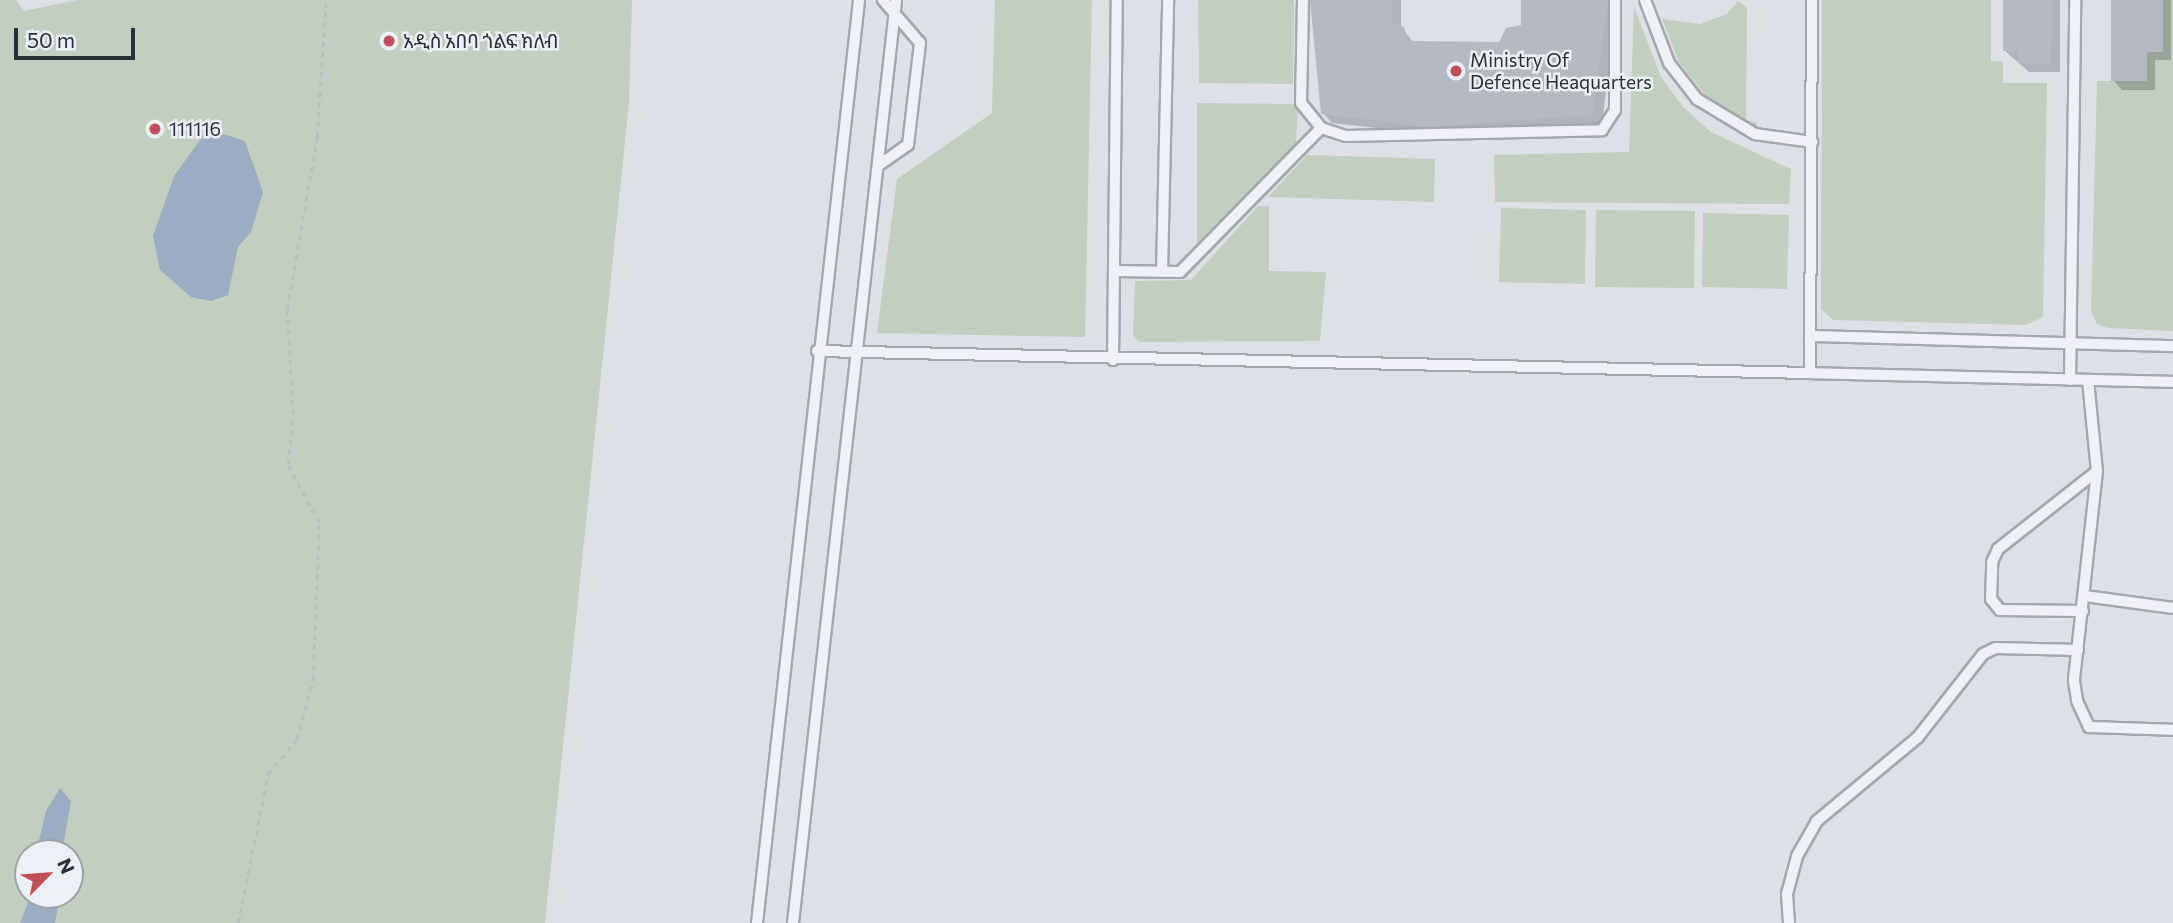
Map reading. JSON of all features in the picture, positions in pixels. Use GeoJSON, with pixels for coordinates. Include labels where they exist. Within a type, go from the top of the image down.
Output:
{"type":"FeatureCollection","features":[{"type":"Feature","properties":{"kind":"lane"},"geometry":{"type":"LineString","coordinates":[[757,923],[817,351],[859,0]]}},
{"type":"Feature","properties":{"kind":"lane"},"geometry":{"type":"LineString","coordinates":[[879,165],[901,156],[911,132],[920,43],[883,0]]}},
{"type":"Feature","properties":{"kind":"lane"},"geometry":{"type":"LineString","coordinates":[[793,923],[859,355],[896,0]]}},
{"type":"Feature","properties":{"kind":"lane"},"geometry":{"type":"LineString","coordinates":[[1113,360],[1117,0]]}},
{"type":"Feature","properties":{"kind":"lane"},"geometry":{"type":"LineString","coordinates":[[1162,272],[1168,0]]}},
{"type":"Feature","properties":{"kind":"lane"},"geometry":{"type":"LineString","coordinates":[[1303,0],[1301,103],[1321,128],[1346,136],[1602,130],[1615,110],[1615,0]]}},
{"type":"Feature","properties":{"kind":"lane"},"geometry":{"type":"LineString","coordinates":[[1645,0],[1669,64],[1697,99],[1755,134],[1812,142]]}},
{"type":"Feature","properties":{"kind":"lane"},"geometry":{"type":"LineString","coordinates":[[1810,373],[1812,0]]}},
{"type":"Feature","properties":{"kind":"lane"},"geometry":{"type":"LineString","coordinates":[[2070,380],[2075,0]]}},
{"type":"Feature","properties":{"kind":"lane"},"geometry":{"type":"LineString","coordinates":[[1114,271],[1180,272],[1198,259],[1321,128]]}},
{"type":"Feature","properties":{"kind":"lane"},"geometry":{"type":"LineString","coordinates":[[1810,336],[2173,346]]}},
{"type":"Feature","properties":{"kind":"lane"},"geometry":{"type":"LineString","coordinates":[[817,351],[859,355],[2173,382]]}},
{"type":"Feature","properties":{"kind":"lane"},"geometry":{"type":"LineString","coordinates":[[2088,380],[2097,471],[2074,681],[2089,727],[2173,730]]}},
{"type":"Feature","properties":{"kind":"lane"},"geometry":{"type":"LineString","coordinates":[[2083,611],[2000,610],[1991,599],[1992,562],[1998,549],[2097,471]]}},
{"type":"Feature","properties":{"kind":"lane"},"geometry":{"type":"LineString","coordinates":[[2085,596],[2173,608]]}},
{"type":"Feature","properties":{"kind":"lane"},"geometry":{"type":"LineString","coordinates":[[1789,923],[1794,869],[1818,821],[1918,737],[1983,654],[1996,648],[2078,650]]}},
{"type":"Feature","properties":{"kind":"path"},"geometry":{"type":"LineString","coordinates":[[238,923],[268,774],[297,739],[313,680],[319,523],[288,465],[293,415],[287,310],[317,136],[326,0]]}},
{"type":"Feature","properties":{"kind":"green space","name":"አዲስ አበባ ጎልፍ ክለብ"},"geometry":{"type":"Polygon","coordinates":[[[0,0],[16,0],[24,11],[77,0],[632,0],[629,102],[545,923],[0,923],[0,0]]]}},
{"type":"Feature","properties":{"kind":"green space"},"geometry":{"type":"Polygon","coordinates":[[[995,0],[1092,0],[1085,337],[877,333],[897,179],[992,113],[995,0]]]}},
{"type":"Feature","properties":{"kind":"green space"},"geometry":{"type":"Polygon","coordinates":[[[1198,0],[1294,0],[1293,84],[1199,83],[1198,0]]]}},
{"type":"Feature","properties":{"kind":"green space"},"geometry":{"type":"Polygon","coordinates":[[[1822,0],[1991,0],[1991,61],[2003,62],[2003,83],[2047,83],[2043,317],[2026,325],[1833,320],[1821,309],[1822,0]]]}},
{"type":"Feature","properties":{"kind":"green space"},"geometry":{"type":"Polygon","coordinates":[[[2163,0],[2173,0],[2173,331],[2108,328],[2097,324],[2091,311],[2097,81],[2147,81],[2147,52],[2163,0]]]}},
{"type":"Feature","properties":{"kind":"green space"},"geometry":{"type":"Polygon","coordinates":[[[1738,1],[1747,8],[1746,121],[1757,122],[1756,128],[1705,95],[1679,62],[1662,19],[1700,24],[1727,14],[1738,1]]]}},
{"type":"Feature","properties":{"kind":"green space"},"geometry":{"type":"Polygon","coordinates":[[[1634,7],[1661,77],[1683,107],[1711,132],[1791,169],[1789,204],[1495,202],[1494,155],[1629,152],[1634,7]]]}},
{"type":"Feature","properties":{"kind":"green space"},"geometry":{"type":"Polygon","coordinates":[[[1197,103],[1298,104],[1296,143],[1197,243],[1197,103]]]}},
{"type":"Feature","properties":{"kind":"green space"},"geometry":{"type":"Polygon","coordinates":[[[1307,155],[1435,159],[1434,202],[1268,197],[1307,155]]]}},
{"type":"Feature","properties":{"kind":"green space"},"geometry":{"type":"Polygon","coordinates":[[[1258,206],[1269,206],[1269,271],[1326,272],[1320,341],[1138,342],[1133,334],[1135,281],[1191,280],[1258,206]]]}},
{"type":"Feature","properties":{"kind":"green space"},"geometry":{"type":"Polygon","coordinates":[[[1501,208],[1586,210],[1585,284],[1499,282],[1501,208]]]}},
{"type":"Feature","properties":{"kind":"green space"},"geometry":{"type":"Polygon","coordinates":[[[1596,210],[1695,211],[1694,288],[1595,287],[1596,210]]]}},
{"type":"Feature","properties":{"kind":"green space"},"geometry":{"type":"Polygon","coordinates":[[[1703,213],[1789,215],[1787,289],[1702,287],[1703,213]]]}},
{"type":"Feature","properties":{"kind":"water"},"geometry":{"type":"Polygon","coordinates":[[[208,129],[245,141],[263,192],[251,232],[238,247],[228,295],[211,301],[191,297],[160,270],[153,236],[174,176],[208,129]]]}},
{"type":"Feature","properties":{"kind":"water"},"geometry":{"type":"Polygon","coordinates":[[[60,788],[71,801],[64,839],[39,839],[46,811],[60,788]]]}},
{"type":"Feature","properties":{"kind":"water"},"geometry":{"type":"Polygon","coordinates":[[[26,909],[58,909],[55,923],[20,923],[26,909]]]}},
{"type":"Feature","properties":{"kind":"building","name":"Ministry Of Defence Heaquarters"},"geometry":{"type":"Polygon","coordinates":[[[1310,0],[1392,0],[1392,22],[1404,27],[1408,41],[1499,42],[1506,28],[1521,25],[1521,0],[1608,0],[1593,115],[1428,127],[1321,114],[1310,0]]]}},
{"type":"Feature","properties":{"kind":"building"},"geometry":{"type":"Polygon","coordinates":[[[2003,0],[2052,0],[2051,64],[2018,63],[2018,51],[2003,51],[2003,0]]]}},
{"type":"Feature","properties":{"kind":"building"},"geometry":{"type":"Polygon","coordinates":[[[2111,0],[2163,0],[2163,52],[2147,52],[2147,81],[2111,81],[2111,0]]]}},
{"type":"Feature","properties":{"kind":"place","name":"አዲስ አበባ ጎልፍ ክለብ"},"geometry":{"type":"Point","coordinates":[389,41]}},
{"type":"Feature","properties":{"kind":"place","name":"Ministry Of Defence Heaquarters"},"geometry":{"type":"Point","coordinates":[1456,71]}},
{"type":"Feature","properties":{"kind":"place","name":"111116"},"geometry":{"type":"Point","coordinates":[155,129]}}]}
